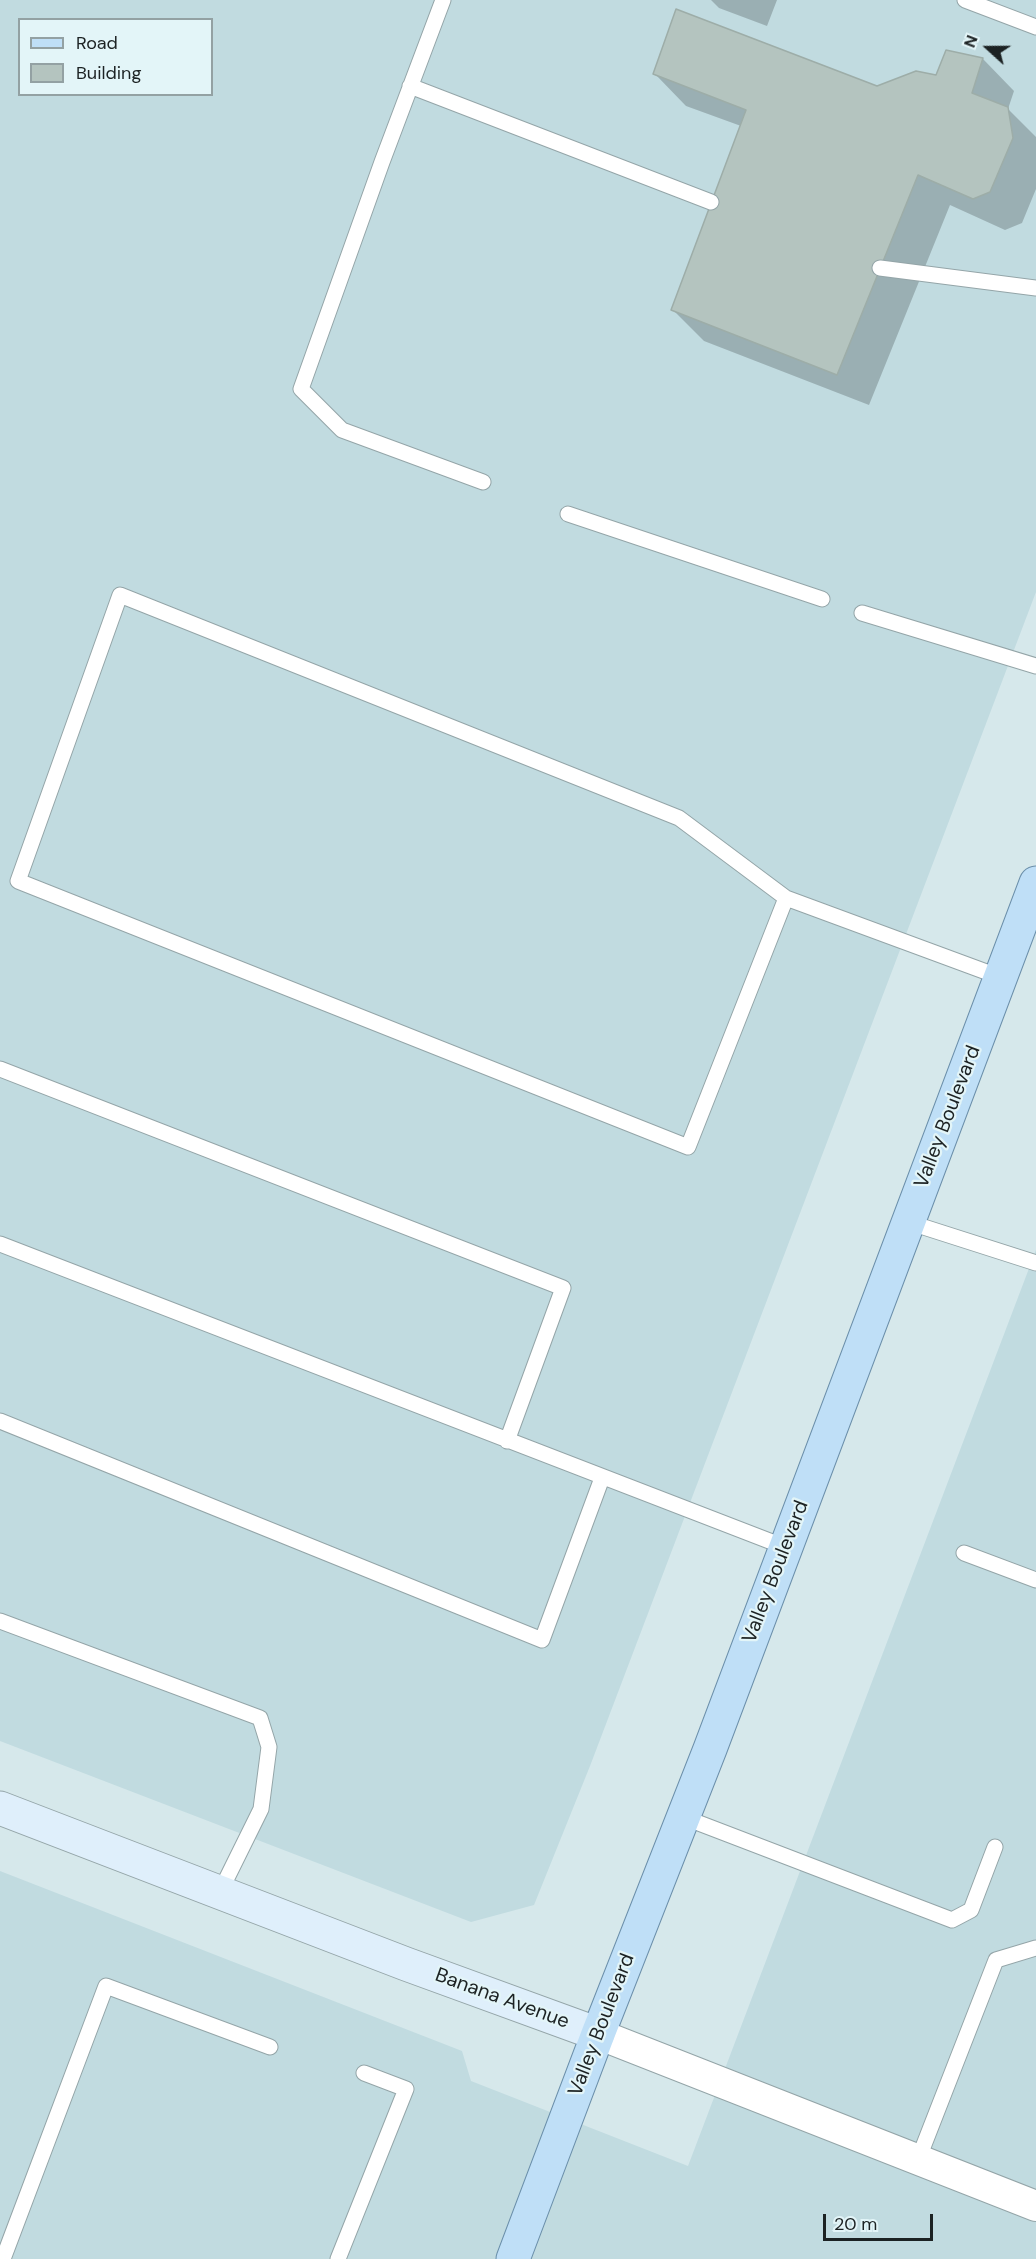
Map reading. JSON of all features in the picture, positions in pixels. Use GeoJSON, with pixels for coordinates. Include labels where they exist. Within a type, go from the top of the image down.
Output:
{"type":"FeatureCollection","features":[{"type":"Feature","properties":{"kind":"main road","name":"Valley Boulevard"},"geometry":{"type":"LineString","coordinates":[[513,2259],[683,1817],[1036,883]]}},
{"type":"Feature","properties":{"kind":"street","name":"Banana Avenue"},"geometry":{"type":"LineString","coordinates":[[0,1808],[406,1964],[598,2034],[1036,2206]]}},
{"type":"Feature","properties":{"kind":"lane"},"geometry":{"type":"LineString","coordinates":[[443,0],[300,389],[342,430],[483,482]]}},
{"type":"Feature","properties":{"kind":"lane"},"geometry":{"type":"LineString","coordinates":[[965,0],[1036,27]]}},
{"type":"Feature","properties":{"kind":"lane"},"geometry":{"type":"LineString","coordinates":[[410,86],[711,202]]}},
{"type":"Feature","properties":{"kind":"lane"},"geometry":{"type":"LineString","coordinates":[[880,268],[1036,288]]}},
{"type":"Feature","properties":{"kind":"lane"},"geometry":{"type":"LineString","coordinates":[[568,514],[822,599]]}},
{"type":"Feature","properties":{"kind":"lane"},"geometry":{"type":"LineString","coordinates":[[786,898],[688,1147],[18,881],[120,595],[679,818],[786,898],[1000,977]]}},
{"type":"Feature","properties":{"kind":"lane"},"geometry":{"type":"LineString","coordinates":[[862,613],[1036,666]]}},
{"type":"Feature","properties":{"kind":"lane"},"geometry":{"type":"LineString","coordinates":[[0,1069],[563,1288],[507,1441]]}},
{"type":"Feature","properties":{"kind":"lane"},"geometry":{"type":"LineString","coordinates":[[909,1222],[1036,1263]]}},
{"type":"Feature","properties":{"kind":"lane"},"geometry":{"type":"LineString","coordinates":[[0,1244],[785,1547]]}},
{"type":"Feature","properties":{"kind":"lane"},"geometry":{"type":"LineString","coordinates":[[0,1421],[542,1640],[602,1478]]}},
{"type":"Feature","properties":{"kind":"lane"},"geometry":{"type":"LineString","coordinates":[[964,1553],[1036,1580]]}},
{"type":"Feature","properties":{"kind":"lane"},"geometry":{"type":"LineString","coordinates":[[0,1621],[260,1718],[269,1746],[261,1809],[220,1892]]}},
{"type":"Feature","properties":{"kind":"lane"},"geometry":{"type":"LineString","coordinates":[[683,1817],[952,1920],[971,1910],[995,1847]]}},
{"type":"Feature","properties":{"kind":"lane"},"geometry":{"type":"LineString","coordinates":[[918,2160],[996,1960],[1036,1948]]}},
{"type":"Feature","properties":{"kind":"lane"},"geometry":{"type":"LineString","coordinates":[[3,2259],[106,1986],[270,2047]]}},
{"type":"Feature","properties":{"kind":"lane"},"geometry":{"type":"LineString","coordinates":[[338,2259],[406,2089],[364,2073]]}},
{"type":"Feature","properties":{"kind":"shaded area"},"geometry":{"type":"Polygon","coordinates":[[[0,0],[1036,0],[1036,592],[590,1766],[534,1905],[471,1922],[0,1741],[0,0]]]}},
{"type":"Feature","properties":{"kind":"shaded area"},"geometry":{"type":"Polygon","coordinates":[[[1036,1250],[1036,2259],[0,2259],[0,1871],[462,2051],[471,2081],[688,2166],[1036,1250]]]}},
{"type":"Feature","properties":{"kind":"building"},"geometry":{"type":"Polygon","coordinates":[[[676,9],[877,86],[916,71],[936,75],[946,50],[983,58],[972,93],[1008,107],[1013,138],[990,192],[973,199],[918,175],[837,375],[671,310],[746,110],[653,74],[676,9]]]}}]}
